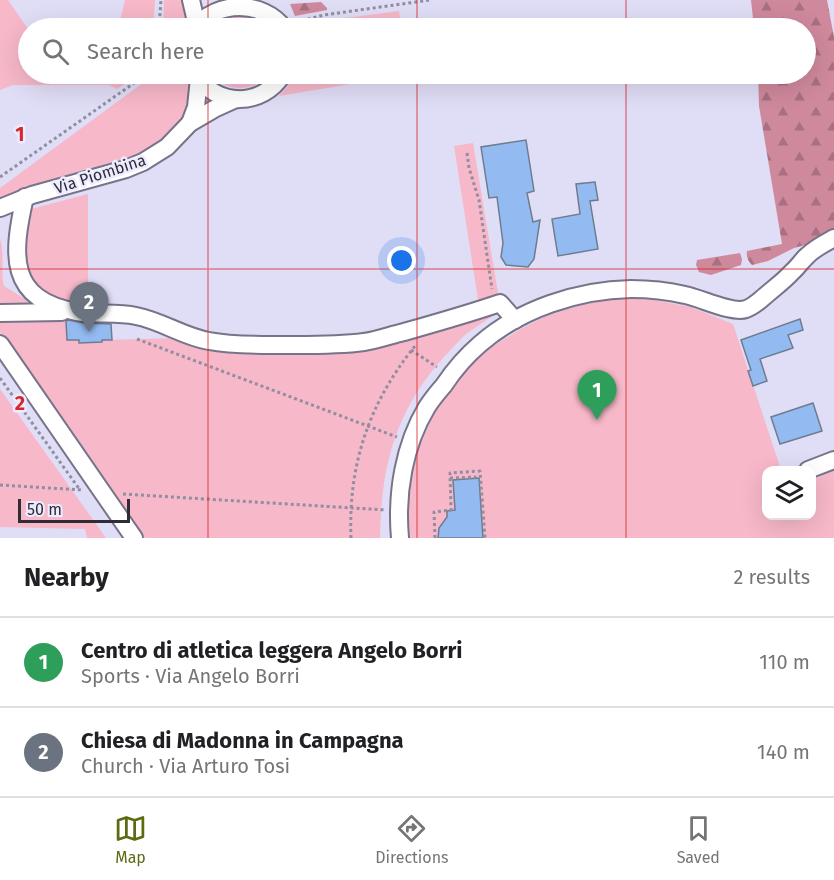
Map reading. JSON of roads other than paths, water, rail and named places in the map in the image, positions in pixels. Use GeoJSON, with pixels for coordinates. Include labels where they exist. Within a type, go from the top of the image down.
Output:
{"type":"FeatureCollection","features":[{"type":"Feature","properties":{"kind":"street"},"geometry":{"type":"LineString","coordinates":[[191,0],[194,18]]}},
{"type":"Feature","properties":{"kind":"street"},"geometry":{"type":"LineString","coordinates":[[203,18],[224,1],[240,1],[258,5],[276,18]]}},
{"type":"Feature","properties":{"kind":"street","name":"Via Piombina"},"geometry":{"type":"LineString","coordinates":[[190,123],[196,107],[197,84]]}},
{"type":"Feature","properties":{"kind":"street","name":"Via Piombina"},"geometry":{"type":"LineString","coordinates":[[204,84],[215,93],[225,97],[246,99],[257,97],[275,84]]}},
{"type":"Feature","properties":{"kind":"street","name":"Via Piombina"},"geometry":{"type":"LineString","coordinates":[[0,208],[26,197],[126,169],[143,162],[167,147],[190,123],[236,99]]}},
{"type":"Feature","properties":{"kind":"street"},"geometry":{"type":"LineString","coordinates":[[26,197],[17,242],[17,263],[21,277],[32,294],[53,306],[79,312]]}},
{"type":"Feature","properties":{"kind":"street"},"geometry":{"type":"LineString","coordinates":[[400,538],[401,480],[414,433],[428,406],[460,362],[482,342],[515,320],[546,306],[607,291],[631,289],[677,293],[731,309],[746,309],[789,276],[810,254],[834,238]]}},
{"type":"Feature","properties":{"kind":"street"},"geometry":{"type":"LineString","coordinates":[[0,313],[102,312],[137,316],[209,341],[253,345],[320,346],[366,342],[500,303],[515,320]]}},
{"type":"Feature","properties":{"kind":"street"},"geometry":{"type":"LineString","coordinates":[[0,344],[134,538]]}},
{"type":"Feature","properties":{"kind":"street"},"geometry":{"type":"LineString","coordinates":[[816,468],[834,460]]}},
{"type":"Feature","properties":{"kind":"place","name":"Chiesa di Madonna in Campagna"},"geometry":{"type":"Point","coordinates":[89,332]}},
{"type":"Feature","properties":{"kind":"place","name":"Centro di atletica leggera Angelo Borri"},"geometry":{"type":"Point","coordinates":[597,420]}}]}
